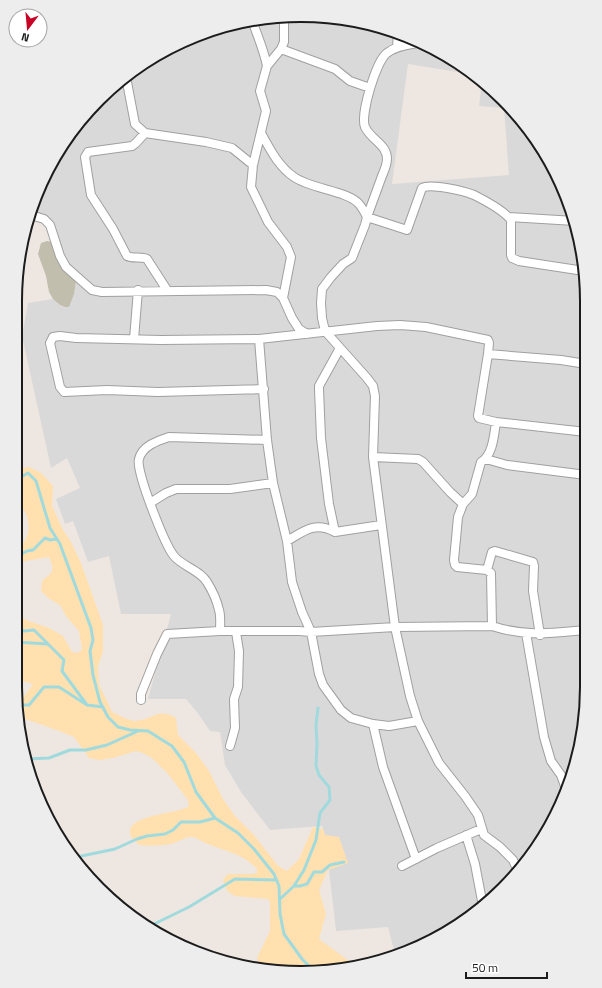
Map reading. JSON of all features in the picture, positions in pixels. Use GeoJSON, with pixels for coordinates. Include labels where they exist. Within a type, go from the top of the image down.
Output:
{"type":"FeatureCollection","features":[{"type":"Feature","properties":{"kind":"street"},"geometry":{"type":"LineString","coordinates":[[283,298],[291,257],[287,246],[268,222],[251,187],[253,165],[266,111],[260,91],[267,66],[281,49],[284,42],[284,23]]}},
{"type":"Feature","properties":{"kind":"street"},"geometry":{"type":"LineString","coordinates":[[254,26],[265,55],[267,66]]}},
{"type":"Feature","properties":{"kind":"street"},"geometry":{"type":"LineString","coordinates":[[398,39],[398,47]]}},
{"type":"Feature","properties":{"kind":"street"},"geometry":{"type":"LineString","coordinates":[[411,44],[398,47],[383,56],[370,88],[364,126],[385,149],[387,161],[352,258],[343,264],[322,290],[322,318],[325,331],[373,386],[375,396],[373,457],[381,525],[395,627],[404,674],[418,721],[439,763],[478,815],[484,835],[500,847],[515,866]]}},
{"type":"Feature","properties":{"kind":"street"},"geometry":{"type":"LineString","coordinates":[[281,49],[335,68],[350,82],[370,88]]}},
{"type":"Feature","properties":{"kind":"street"},"geometry":{"type":"LineString","coordinates":[[127,83],[135,124],[145,133],[206,142],[232,148],[253,165]]}},
{"type":"Feature","properties":{"kind":"street"},"geometry":{"type":"LineString","coordinates":[[145,133],[132,146],[88,152],[86,157],[91,195],[113,229],[127,256],[143,257],[147,259],[167,290]]}},
{"type":"Feature","properties":{"kind":"street"},"geometry":{"type":"LineString","coordinates":[[261,133],[280,165],[293,177],[306,184],[351,198],[359,203],[367,217],[407,230],[421,191],[424,187],[429,186],[474,195],[509,217],[568,221]]}},
{"type":"Feature","properties":{"kind":"street"},"geometry":{"type":"LineString","coordinates":[[35,217],[44,219],[50,224],[60,256],[66,267],[92,290],[102,292],[138,290],[266,290],[277,292],[283,298],[299,329],[306,334]]}},
{"type":"Feature","properties":{"kind":"street"},"geometry":{"type":"LineString","coordinates":[[509,217],[511,220],[512,258],[519,261],[578,270]]}},
{"type":"Feature","properties":{"kind":"street"},"geometry":{"type":"LineString","coordinates":[[134,339],[138,290]]}},
{"type":"Feature","properties":{"kind":"street"},"geometry":{"type":"LineString","coordinates":[[264,389],[158,392],[107,390],[64,392],[62,390],[50,348],[50,343],[53,337],[60,336],[76,338],[134,339],[259,339],[378,326],[400,325],[426,327],[488,340],[488,354],[478,416],[480,420],[580,431]]}},
{"type":"Feature","properties":{"kind":"street"},"geometry":{"type":"LineString","coordinates":[[259,339],[267,440],[273,483],[287,541],[292,582],[310,632],[319,674],[323,685],[340,710],[351,718],[373,724],[389,726],[418,721]]}},
{"type":"Feature","properties":{"kind":"street"},"geometry":{"type":"LineString","coordinates":[[335,532],[329,504],[321,438],[318,389],[340,348]]}},
{"type":"Feature","properties":{"kind":"street"},"geometry":{"type":"LineString","coordinates":[[488,354],[580,363]]}},
{"type":"Feature","properties":{"kind":"street"},"geometry":{"type":"LineString","coordinates":[[492,626],[491,573],[487,570],[461,568],[455,565],[454,560],[458,517],[463,504],[472,494],[481,462],[486,459],[490,451],[496,422]]}},
{"type":"Feature","properties":{"kind":"street"},"geometry":{"type":"LineString","coordinates":[[220,631],[219,610],[207,580],[174,556],[165,540],[150,503],[138,461],[141,454],[147,447],[155,442],[169,437],[267,440]]}},
{"type":"Feature","properties":{"kind":"street"},"geometry":{"type":"LineString","coordinates":[[373,457],[418,459],[423,462],[463,504]]}},
{"type":"Feature","properties":{"kind":"street"},"geometry":{"type":"LineString","coordinates":[[486,459],[507,466],[580,474]]}},
{"type":"Feature","properties":{"kind":"street"},"geometry":{"type":"LineString","coordinates":[[150,503],[166,493],[176,489],[230,489],[273,483]]}},
{"type":"Feature","properties":{"kind":"street"},"geometry":{"type":"LineString","coordinates":[[287,541],[308,529],[317,526],[328,528],[335,532],[381,525]]}},
{"type":"Feature","properties":{"kind":"street"},"geometry":{"type":"LineString","coordinates":[[487,570],[492,552],[495,551],[533,562],[534,591],[540,634]]}},
{"type":"Feature","properties":{"kind":"street"},"geometry":{"type":"LineString","coordinates":[[141,700],[141,694],[157,654],[167,634],[220,631],[310,632],[395,627],[492,626],[507,631],[526,634],[580,630]]}},
{"type":"Feature","properties":{"kind":"street"},"geometry":{"type":"LineString","coordinates":[[230,746],[235,728],[234,699],[238,687],[239,651],[236,632]]}},
{"type":"Feature","properties":{"kind":"street"},"geometry":{"type":"LineString","coordinates":[[526,634],[544,737],[551,761],[561,775],[563,782]]}},
{"type":"Feature","properties":{"kind":"street"},"geometry":{"type":"LineString","coordinates":[[373,724],[383,767],[416,859]]}},
{"type":"Feature","properties":{"kind":"street"},"geometry":{"type":"LineString","coordinates":[[402,866],[481,829]]}},
{"type":"Feature","properties":{"kind":"street"},"geometry":{"type":"LineString","coordinates":[[466,835],[475,864],[482,900]]}},
{"type":"Feature","properties":{"kind":"shaded area"},"geometry":{"type":"Polygon","coordinates":[[[301,22],[337,24],[355,27],[408,43],[440,59],[461,73],[408,64],[392,184],[509,175],[504,110],[522,131],[543,162],[559,194],[565,211],[575,247],[578,265],[580,301],[580,687],[578,723],[575,741],[559,794],[533,842],[511,871],[485,897],[440,929],[408,945],[394,950],[388,927],[336,931],[325,835],[322,826],[270,830],[241,792],[225,765],[220,732],[210,731],[186,699],[148,699],[171,614],[121,614],[109,556],[88,562],[73,521],[65,524],[56,499],[80,488],[67,458],[51,468],[22,336],[28,303],[53,299],[65,307],[74,294],[77,275],[67,266],[51,223],[36,215],[43,194],[59,161],[91,117],[117,91],[162,59],[194,43],[247,27],[265,24],[301,22]]]}},
{"type":"Feature","properties":{"kind":"shaded area"},"geometry":{"type":"Polygon","coordinates":[[[481,88],[502,108],[479,106],[481,88]]]}},
{"type":"Feature","properties":{"kind":"shaded area"},"geometry":{"type":"Polygon","coordinates":[[[47,241],[52,242],[77,275],[74,294],[69,307],[60,305],[53,299],[49,292],[46,276],[38,254],[41,243],[47,241]]]}},
{"type":"Feature","properties":{"kind":"sand"},"geometry":{"type":"Polygon","coordinates":[[[29,467],[41,473],[53,486],[52,506],[81,563],[103,625],[103,651],[98,667],[99,684],[112,712],[133,721],[142,720],[159,714],[170,715],[176,718],[178,735],[196,753],[209,771],[223,799],[235,816],[254,835],[278,866],[287,871],[299,859],[313,827],[323,829],[325,835],[339,837],[348,863],[328,870],[319,890],[326,914],[319,939],[350,962],[301,966],[259,963],[257,958],[270,931],[270,902],[268,899],[235,896],[227,891],[223,880],[228,874],[253,874],[257,873],[257,869],[246,859],[240,856],[193,837],[170,844],[151,846],[139,845],[131,836],[131,829],[135,823],[143,819],[184,809],[189,806],[188,800],[168,774],[152,758],[136,751],[113,758],[99,760],[89,758],[74,737],[25,719],[23,698],[33,684],[22,681],[22,617],[49,628],[63,636],[72,652],[78,653],[82,649],[79,631],[66,616],[60,605],[48,598],[41,591],[42,581],[52,571],[52,565],[49,557],[22,562],[22,544],[26,538],[29,528],[28,519],[22,507],[22,469],[29,467]]]}},
{"type":"Feature","properties":{"kind":"waterway"},"geometry":{"type":"LineString","coordinates":[[22,476],[28,473],[36,481],[50,528],[60,544],[91,628],[93,640],[90,651],[93,675],[100,702],[108,717],[118,727],[130,730],[148,731],[172,746],[184,762],[196,792],[215,818],[238,833],[254,849],[274,874],[279,886],[280,914],[284,934],[309,966]]}},
{"type":"Feature","properties":{"kind":"waterway"},"geometry":{"type":"LineString","coordinates":[[22,554],[33,550],[45,538],[50,540],[57,539]]}},
{"type":"Feature","properties":{"kind":"waterway"},"geometry":{"type":"LineString","coordinates":[[22,630],[34,630],[64,660],[62,671],[87,705]]}},
{"type":"Feature","properties":{"kind":"waterway"},"geometry":{"type":"LineString","coordinates":[[22,642],[48,644]]}},
{"type":"Feature","properties":{"kind":"waterway"},"geometry":{"type":"LineString","coordinates":[[23,705],[29,705],[44,687],[59,687],[87,705],[103,707]]}},
{"type":"Feature","properties":{"kind":"waterway"},"geometry":{"type":"LineString","coordinates":[[280,899],[294,886],[304,870],[316,840],[320,813],[330,800],[329,787],[319,775],[316,766],[316,725],[318,708]]}},
{"type":"Feature","properties":{"kind":"waterway"},"geometry":{"type":"LineString","coordinates":[[32,759],[49,758],[70,750],[86,750],[107,745],[138,731]]}},
{"type":"Feature","properties":{"kind":"waterway"},"geometry":{"type":"LineString","coordinates":[[80,856],[115,849],[147,836],[165,834],[173,830],[181,822],[200,822],[215,818]]}},
{"type":"Feature","properties":{"kind":"waterway"},"geometry":{"type":"LineString","coordinates":[[294,886],[307,884],[314,872],[322,872],[330,865],[344,862]]}},
{"type":"Feature","properties":{"kind":"waterway"},"geometry":{"type":"LineString","coordinates":[[154,924],[189,907],[235,879],[276,880]]}}]}
